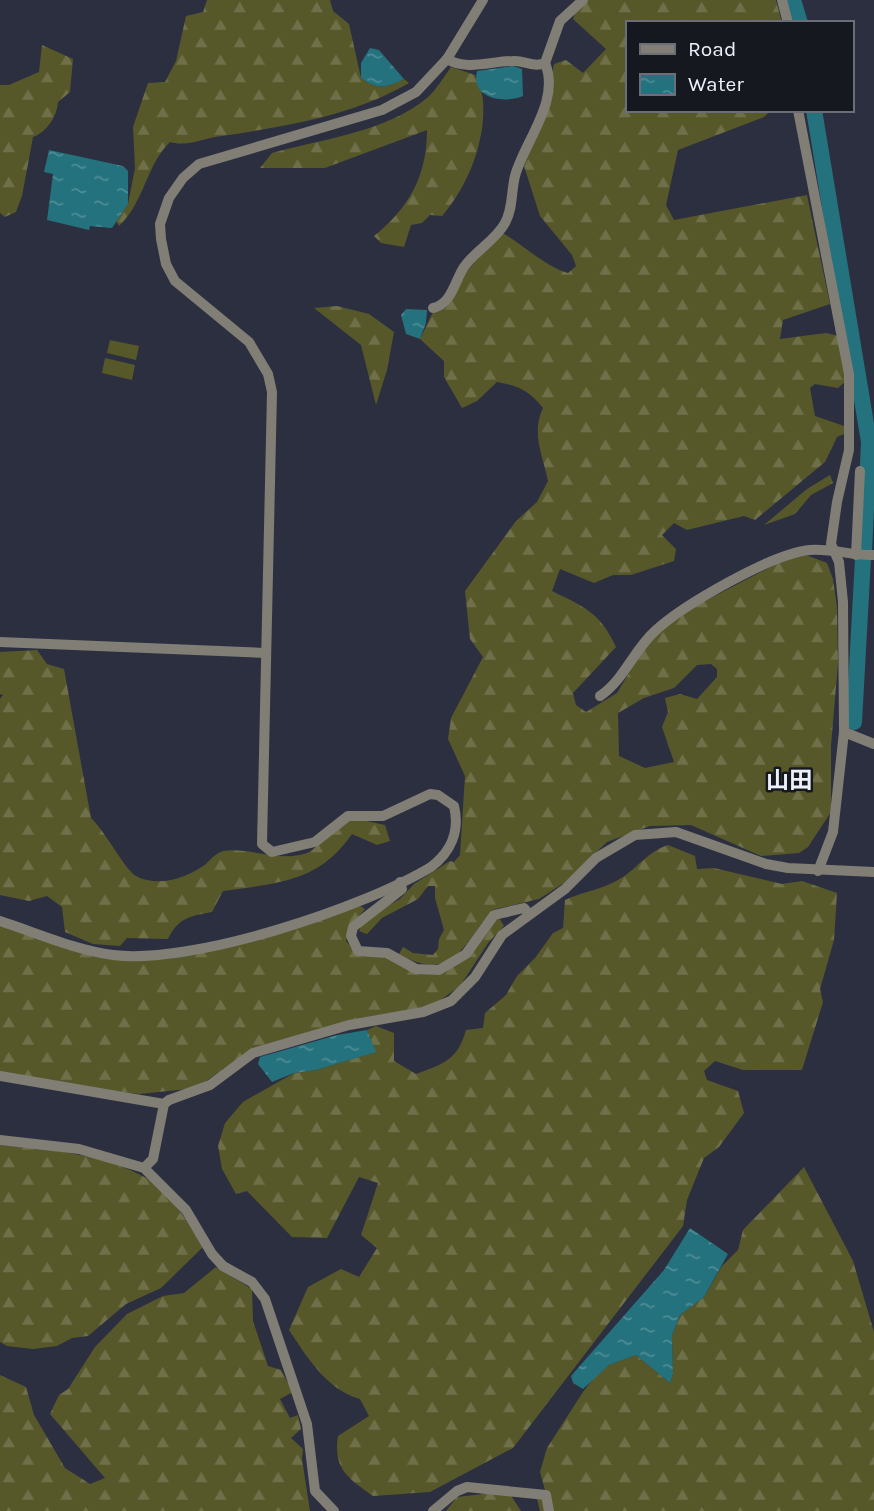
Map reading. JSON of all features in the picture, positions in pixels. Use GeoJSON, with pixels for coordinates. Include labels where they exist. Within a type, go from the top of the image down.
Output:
{"type":"FeatureCollection","features":[{"type":"Feature","properties":{"kind":"street"},"geometry":{"type":"LineString","coordinates":[[0,922],[116,956],[213,948],[362,901],[440,860],[454,839],[457,825],[454,806],[438,795],[424,796],[383,816],[348,816],[315,842],[286,851],[272,852],[262,844],[272,392],[268,374],[249,342],[175,281],[164,254],[160,224],[175,188],[199,164],[382,110],[416,92],[447,59],[483,0]]}},
{"type":"Feature","properties":{"kind":"street"},"geometry":{"type":"LineString","coordinates":[[433,308],[439,307],[453,292],[463,268],[503,227],[515,174],[544,105],[548,83],[545,63],[559,21],[583,0]]}},
{"type":"Feature","properties":{"kind":"street"},"geometry":{"type":"LineString","coordinates":[[782,0],[787,21]]}},
{"type":"Feature","properties":{"kind":"street"},"geometry":{"type":"LineString","coordinates":[[447,59],[465,65],[516,60],[526,65],[545,63]]}},
{"type":"Feature","properties":{"kind":"street"},"geometry":{"type":"LineString","coordinates":[[798,112],[849,374],[849,450],[831,544],[843,602],[844,732],[833,832],[818,871]]}},
{"type":"Feature","properties":{"kind":"street"},"geometry":{"type":"LineString","coordinates":[[600,696],[616,685],[625,667],[653,633],[679,611],[728,581],[795,553],[813,550],[864,555],[860,471]]}},
{"type":"Feature","properties":{"kind":"street"},"geometry":{"type":"LineString","coordinates":[[0,642],[266,653]]}},
{"type":"Feature","properties":{"kind":"street"},"geometry":{"type":"LineString","coordinates":[[844,732],[874,744]]}},
{"type":"Feature","properties":{"kind":"street"},"geometry":{"type":"LineString","coordinates":[[0,1076],[164,1104],[210,1084],[253,1053],[349,1025],[423,1012],[451,1001],[475,977],[502,935],[565,889],[617,843],[653,831],[676,832],[704,840],[766,864],[818,871],[874,872]]}},
{"type":"Feature","properties":{"kind":"street"},"geometry":{"type":"LineString","coordinates":[[400,882],[401,889],[353,927],[351,936],[358,951],[387,953],[416,968],[439,970],[466,954],[494,915],[524,908],[529,914]]}},
{"type":"Feature","properties":{"kind":"street"},"geometry":{"type":"LineString","coordinates":[[144,1168],[153,1159],[164,1104]]}},
{"type":"Feature","properties":{"kind":"street"},"geometry":{"type":"LineString","coordinates":[[0,1140],[79,1149],[144,1168],[186,1210],[212,1254],[223,1266],[252,1282],[265,1299],[307,1424],[315,1491],[334,1511]]}},
{"type":"Feature","properties":{"kind":"street"},"geometry":{"type":"LineString","coordinates":[[433,1511],[457,1491],[485,1487],[546,1495],[549,1511]]}},
{"type":"Feature","properties":{"kind":"green space"},"geometry":{"type":"Polygon","coordinates":[[[207,0],[330,0],[333,11],[349,24],[361,78],[377,86],[387,86],[404,79],[409,83],[365,104],[318,118],[190,143],[170,142],[156,161],[135,206],[119,226],[116,221],[128,204],[135,168],[133,127],[148,83],[165,82],[176,61],[186,16],[203,12],[207,0]]]}},
{"type":"Feature","properties":{"kind":"green space"},"geometry":{"type":"Polygon","coordinates":[[[580,0],[776,0],[781,21],[626,21],[626,112],[769,112],[764,117],[678,150],[666,205],[674,220],[807,195],[830,304],[783,320],[780,339],[826,333],[839,336],[846,381],[838,388],[815,384],[810,388],[815,416],[847,427],[844,434],[837,437],[825,462],[755,520],[744,516],[687,530],[674,523],[662,535],[676,549],[674,561],[631,575],[613,575],[594,583],[560,569],[552,591],[597,618],[616,647],[573,693],[576,705],[586,712],[617,693],[652,635],[678,615],[784,560],[806,555],[827,563],[833,579],[837,607],[838,663],[831,746],[831,812],[808,847],[799,853],[761,856],[691,825],[650,826],[607,842],[564,883],[539,899],[492,910],[464,947],[444,962],[432,965],[399,954],[403,947],[413,953],[433,955],[438,949],[444,930],[435,898],[435,886],[428,886],[418,899],[382,918],[367,934],[359,931],[362,923],[374,913],[400,899],[414,884],[450,861],[454,862],[460,855],[465,776],[448,739],[451,718],[483,657],[470,639],[465,591],[516,521],[537,502],[548,481],[538,435],[543,408],[538,402],[523,390],[497,382],[477,401],[462,408],[444,377],[444,361],[420,339],[435,308],[501,232],[559,270],[568,273],[576,266],[572,255],[540,216],[524,166],[547,102],[554,64],[566,60],[583,73],[606,49],[573,19],[580,0]],[[711,664],[697,665],[674,688],[644,698],[618,713],[619,756],[645,768],[674,762],[662,727],[668,712],[665,698],[680,694],[697,699],[717,677],[717,669],[711,664]]]}},
{"type":"Feature","properties":{"kind":"green space"},"geometry":{"type":"Polygon","coordinates":[[[42,45],[73,59],[70,92],[58,102],[47,127],[33,137],[22,196],[16,212],[5,217],[0,213],[0,85],[9,85],[39,72],[42,45]]]}},
{"type":"Feature","properties":{"kind":"green space"},"geometry":{"type":"Polygon","coordinates":[[[451,67],[475,75],[483,98],[482,132],[460,191],[442,216],[430,215],[422,223],[411,225],[404,247],[381,243],[374,236],[397,214],[414,190],[424,162],[427,130],[325,168],[260,168],[272,153],[373,127],[411,110],[430,95],[451,67]]]}},
{"type":"Feature","properties":{"kind":"green space"},"geometry":{"type":"Polygon","coordinates":[[[337,306],[369,314],[394,332],[387,370],[376,405],[361,345],[314,308],[337,306]]]}},
{"type":"Feature","properties":{"kind":"green space"},"geometry":{"type":"Polygon","coordinates":[[[110,340],[139,346],[136,360],[107,353],[110,340]]]}},
{"type":"Feature","properties":{"kind":"green space"},"geometry":{"type":"Polygon","coordinates":[[[105,358],[135,365],[132,380],[102,373],[105,358]]]}},
{"type":"Feature","properties":{"kind":"green space"},"geometry":{"type":"Polygon","coordinates":[[[830,475],[833,483],[811,495],[795,514],[764,525],[807,489],[830,475]]]}},
{"type":"Feature","properties":{"kind":"green space"},"geometry":{"type":"Polygon","coordinates":[[[37,650],[47,664],[64,669],[91,818],[136,876],[154,881],[172,880],[198,869],[223,851],[296,856],[314,849],[332,829],[353,818],[385,825],[390,841],[377,845],[352,834],[325,862],[295,878],[223,891],[212,912],[181,922],[168,939],[127,938],[120,946],[93,944],[65,932],[62,907],[47,896],[29,901],[0,895],[0,699],[3,695],[0,694],[0,652],[37,650]]]}},
{"type":"Feature","properties":{"kind":"green space"},"geometry":{"type":"Polygon","coordinates":[[[668,845],[695,856],[697,869],[714,868],[782,884],[802,881],[837,893],[834,940],[820,989],[823,1002],[802,1070],[743,1070],[715,1061],[704,1071],[707,1080],[738,1091],[744,1113],[719,1147],[704,1158],[687,1200],[683,1226],[513,1448],[430,1492],[373,1496],[344,1472],[337,1447],[338,1436],[369,1416],[360,1399],[348,1395],[319,1371],[289,1330],[308,1287],[341,1269],[359,1277],[377,1248],[361,1235],[378,1183],[359,1177],[327,1238],[292,1237],[247,1191],[236,1194],[222,1169],[218,1146],[225,1123],[243,1102],[294,1073],[316,1070],[375,1052],[367,1030],[376,1026],[394,1033],[394,1061],[416,1074],[448,1060],[459,1048],[466,1030],[483,1028],[485,1013],[506,995],[517,976],[535,958],[553,933],[563,928],[565,900],[618,880],[653,852],[668,845]]]}},
{"type":"Feature","properties":{"kind":"green space"},"geometry":{"type":"Polygon","coordinates":[[[360,906],[365,909],[349,928],[346,941],[352,948],[385,955],[416,971],[436,975],[469,958],[492,922],[499,918],[504,926],[488,943],[460,986],[432,1006],[355,1019],[253,1048],[206,1081],[188,1089],[139,1094],[0,1076],[0,923],[99,953],[164,957],[360,906]]]}},
{"type":"Feature","properties":{"kind":"green space"},"geometry":{"type":"Polygon","coordinates":[[[0,1145],[76,1154],[131,1170],[165,1192],[203,1247],[161,1288],[126,1304],[88,1336],[72,1338],[57,1346],[33,1349],[7,1346],[0,1342],[0,1145]]]}},
{"type":"Feature","properties":{"kind":"green space"},"geometry":{"type":"Polygon","coordinates":[[[804,1167],[853,1261],[874,1332],[874,1511],[540,1511],[537,1499],[545,1490],[540,1472],[547,1448],[596,1375],[609,1365],[636,1355],[670,1383],[673,1374],[672,1335],[680,1315],[704,1297],[722,1266],[738,1250],[743,1230],[804,1167]]]}},
{"type":"Feature","properties":{"kind":"green space"},"geometry":{"type":"Polygon","coordinates":[[[216,1267],[252,1289],[253,1321],[268,1366],[281,1370],[293,1392],[280,1399],[290,1418],[298,1415],[301,1429],[291,1438],[303,1449],[302,1459],[310,1511],[0,1511],[0,1375],[26,1387],[34,1415],[65,1468],[90,1484],[105,1478],[50,1414],[59,1395],[68,1389],[95,1347],[127,1314],[163,1296],[184,1293],[216,1267]]]}},
{"type":"Feature","properties":{"kind":"green space"},"geometry":{"type":"Polygon","coordinates":[[[508,1491],[521,1511],[446,1511],[457,1497],[508,1491]]]}},
{"type":"Feature","properties":{"kind":"water"},"geometry":{"type":"Polygon","coordinates":[[[370,48],[379,50],[404,79],[382,86],[361,78],[361,63],[370,48]]]}},
{"type":"Feature","properties":{"kind":"water"},"geometry":{"type":"Polygon","coordinates":[[[513,66],[522,69],[523,96],[498,99],[483,93],[479,88],[477,71],[513,66]]]}},
{"type":"Feature","properties":{"kind":"water"},"geometry":{"type":"Polygon","coordinates":[[[49,150],[123,166],[128,171],[128,204],[112,228],[90,226],[89,230],[47,220],[53,174],[44,172],[49,150]]]}},
{"type":"Feature","properties":{"kind":"water"},"geometry":{"type":"Polygon","coordinates":[[[406,309],[427,310],[420,339],[406,334],[401,315],[406,309]]]}},
{"type":"Feature","properties":{"kind":"water"},"geometry":{"type":"Polygon","coordinates":[[[367,1030],[376,1052],[316,1070],[294,1073],[272,1082],[258,1064],[260,1057],[337,1035],[367,1030]]]}},
{"type":"Feature","properties":{"kind":"water"},"geometry":{"type":"Polygon","coordinates":[[[690,1228],[728,1254],[704,1297],[680,1315],[672,1335],[673,1374],[670,1383],[636,1355],[609,1365],[583,1389],[573,1383],[571,1376],[664,1270],[690,1228]]]}},
{"type":"Feature","properties":{"kind":"waterway"},"geometry":{"type":"LineString","coordinates":[[793,0],[799,21]]}},
{"type":"Feature","properties":{"kind":"waterway"},"geometry":{"type":"LineString","coordinates":[[814,112],[869,442],[864,552]]}},
{"type":"Feature","properties":{"kind":"waterway"},"geometry":{"type":"LineString","coordinates":[[854,722],[863,559]]}},
{"type":"Feature","properties":{"kind":"district","name":"山田"},"geometry":{"type":"Point","coordinates":[789,780]}}]}
